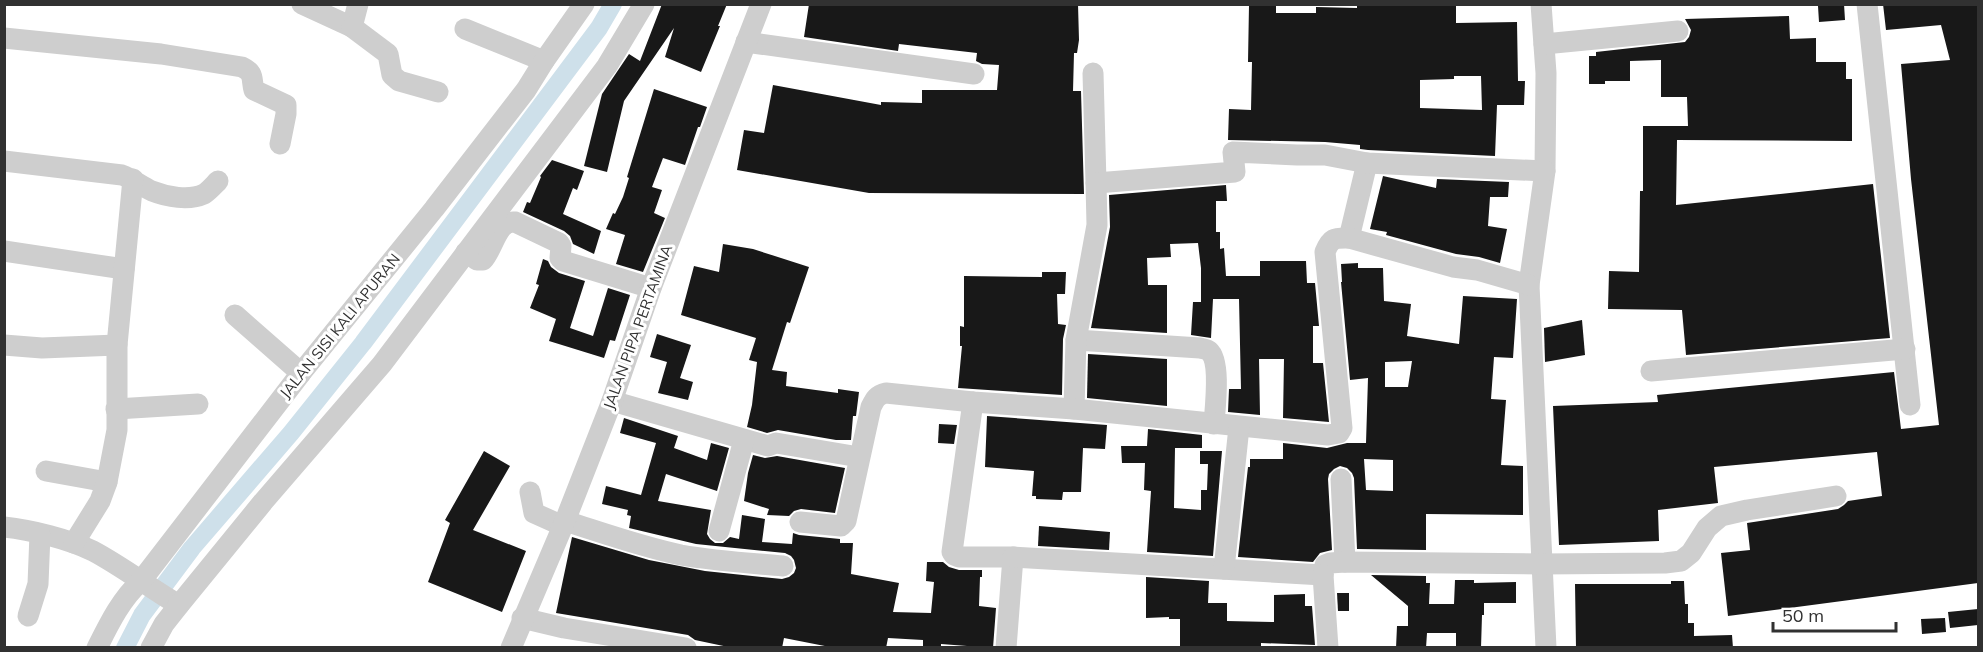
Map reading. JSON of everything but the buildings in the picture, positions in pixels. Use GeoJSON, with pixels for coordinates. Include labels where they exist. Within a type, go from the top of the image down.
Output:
{"type":"FeatureCollection","features":[{"type":"Feature","properties":{"kind":"street"},"geometry":{"type":"LineString","coordinates":[[302,4],[352,27],[388,54],[392,75],[399,81],[438,92]]}},
{"type":"Feature","properties":{"kind":"street"},"geometry":{"type":"LineString","coordinates":[[352,27],[358,4]]}},
{"type":"Feature","properties":{"kind":"street","name":"JALAN SISI KALI APURAN"},"geometry":{"type":"LineString","coordinates":[[97,648],[118,609],[132,589],[142,582],[301,374],[526,90],[584,4]]}},
{"type":"Feature","properties":{"kind":"street"},"geometry":{"type":"LineString","coordinates":[[151,648],[177,604],[382,364],[607,66],[644,4]]}},
{"type":"Feature","properties":{"kind":"street","name":"JALAN PIPA PERTAMINA"},"geometry":{"type":"LineString","coordinates":[[511,648],[612,401],[651,288],[761,4]]}},
{"type":"Feature","properties":{"kind":"street"},"geometry":{"type":"LineString","coordinates":[[1541,4],[1546,73],[1545,171],[1529,285],[1546,648]]}},
{"type":"Feature","properties":{"kind":"street"},"geometry":{"type":"LineString","coordinates":[[1867,4],[1910,405]]}},
{"type":"Feature","properties":{"kind":"street"},"geometry":{"type":"LineString","coordinates":[[465,29],[544,61]]}},
{"type":"Feature","properties":{"kind":"street"},"geometry":{"type":"LineString","coordinates":[[1544,44],[1678,31]]}},
{"type":"Feature","properties":{"kind":"street"},"geometry":{"type":"LineString","coordinates":[[4,38],[161,54],[242,67],[253,75],[254,90],[286,105],[280,144]]}},
{"type":"Feature","properties":{"kind":"street"},"geometry":{"type":"LineString","coordinates":[[746,42],[974,74]]}},
{"type":"Feature","properties":{"kind":"street"},"geometry":{"type":"LineString","coordinates":[[1074,409],[1076,340],[1097,225],[1093,74]]}},
{"type":"Feature","properties":{"kind":"street"},"geometry":{"type":"LineString","coordinates":[[1096,183],[1235,172],[1233,152],[1325,155],[1367,163],[1545,171]]}},
{"type":"Feature","properties":{"kind":"street"},"geometry":{"type":"LineString","coordinates":[[4,160],[122,175],[133,179],[151,191],[190,198],[206,193],[218,181]]}},
{"type":"Feature","properties":{"kind":"street"},"geometry":{"type":"LineString","coordinates":[[1350,238],[1367,163]]}},
{"type":"Feature","properties":{"kind":"street"},"geometry":{"type":"LineString","coordinates":[[74,543],[100,501],[107,482],[117,429],[117,345],[133,179]]}},
{"type":"Feature","properties":{"kind":"street"},"geometry":{"type":"LineString","coordinates":[[466,252],[477,260],[483,260],[503,225],[508,221],[515,222],[559,243],[560,258],[563,261],[651,288]]}},
{"type":"Feature","properties":{"kind":"street"},"geometry":{"type":"LineString","coordinates":[[800,522],[841,526],[844,524],[871,407],[879,395],[886,393],[1074,409],[1328,435],[1339,433],[1342,428],[1325,252],[1329,243],[1336,238],[1350,238],[1453,267],[1477,270],[1529,285]]}},
{"type":"Feature","properties":{"kind":"street"},"geometry":{"type":"LineString","coordinates":[[4,251],[124,269]]}},
{"type":"Feature","properties":{"kind":"street"},"geometry":{"type":"LineString","coordinates":[[235,315],[301,374]]}},
{"type":"Feature","properties":{"kind":"street"},"geometry":{"type":"LineString","coordinates":[[1076,340],[1200,348],[1209,351],[1216,369],[1214,424]]}},
{"type":"Feature","properties":{"kind":"street"},"geometry":{"type":"LineString","coordinates":[[4,345],[42,348],[117,345]]}},
{"type":"Feature","properties":{"kind":"street"},"geometry":{"type":"LineString","coordinates":[[1652,371],[1905,349]]}},
{"type":"Feature","properties":{"kind":"street"},"geometry":{"type":"LineString","coordinates":[[612,401],[768,446],[776,443],[859,457]]}},
{"type":"Feature","properties":{"kind":"street"},"geometry":{"type":"LineString","coordinates":[[972,402],[952,552],[954,555],[1323,575]]}},
{"type":"Feature","properties":{"kind":"street"},"geometry":{"type":"LineString","coordinates":[[116,409],[198,404]]}},
{"type":"Feature","properties":{"kind":"street"},"geometry":{"type":"LineString","coordinates":[[1224,569],[1239,426]]}},
{"type":"Feature","properties":{"kind":"street"},"geometry":{"type":"LineString","coordinates":[[719,531],[744,440]]}},
{"type":"Feature","properties":{"kind":"street"},"geometry":{"type":"LineString","coordinates":[[46,471],[107,482]]}},
{"type":"Feature","properties":{"kind":"street"},"geometry":{"type":"LineString","coordinates":[[1341,479],[1345,561]]}},
{"type":"Feature","properties":{"kind":"street"},"geometry":{"type":"LineString","coordinates":[[530,492],[534,513],[564,523],[679,554],[710,560],[783,566]]}},
{"type":"Feature","properties":{"kind":"street"},"geometry":{"type":"LineString","coordinates":[[1328,648],[1323,575],[1325,565],[1330,563],[1345,561],[1541,564],[1681,561],[1691,553],[1707,528],[1721,516],[1836,496]]}},
{"type":"Feature","properties":{"kind":"street"},"geometry":{"type":"LineString","coordinates":[[4,527],[74,543],[93,551],[177,604]]}},
{"type":"Feature","properties":{"kind":"street"},"geometry":{"type":"LineString","coordinates":[[28,616],[38,584],[40,534]]}},
{"type":"Feature","properties":{"kind":"street"},"geometry":{"type":"LineString","coordinates":[[1006,648],[1013,557]]}},
{"type":"Feature","properties":{"kind":"street"},"geometry":{"type":"LineString","coordinates":[[522,618],[564,628],[686,648]]}},
{"type":"Feature","properties":{"kind":"waterway"},"geometry":{"type":"LineString","coordinates":[[125,648],[142,615],[192,548],[291,433],[363,343],[599,28],[613,4]]}}]}
